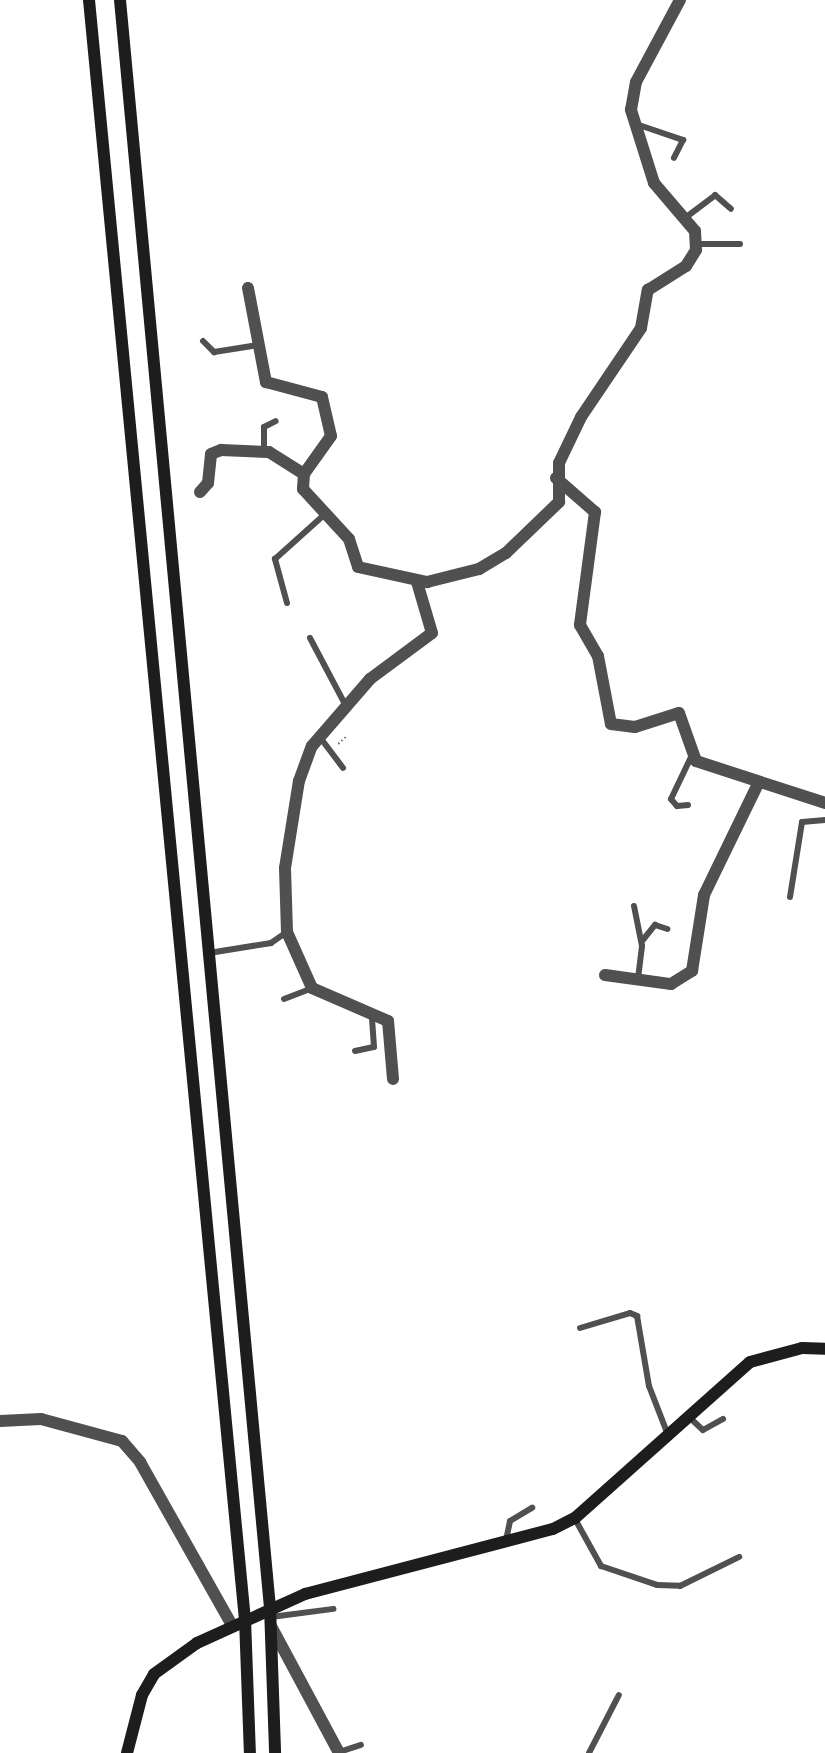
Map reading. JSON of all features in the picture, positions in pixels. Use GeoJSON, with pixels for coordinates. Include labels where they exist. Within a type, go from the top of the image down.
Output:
{"type":"FeatureCollection","features":[{"type":"Feature","properties":{"kind":"street"},"geometry":{"type":"LineString","coordinates":[[89,0],[245,1619],[250,1753]]}},
{"type":"Feature","properties":{"kind":"street"},"geometry":{"type":"LineString","coordinates":[[120,0],[271,1617],[275,1753]]}},
{"type":"Feature","properties":{"kind":"street"},"geometry":{"type":"LineString","coordinates":[[248,288],[266,382],[322,397],[331,436],[304,474],[303,489],[352,545],[358,567],[417,582],[470,572],[506,554],[556,508],[556,478],[576,426],[641,328],[648,290],[686,266],[697,244],[685,218],[658,190],[633,123],[636,82],[680,0]]}},
{"type":"Feature","properties":{"kind":"street"},"geometry":{"type":"LineString","coordinates":[[200,492],[208,483],[215,451],[264,451],[304,474]]}},
{"type":"Feature","properties":{"kind":"street"},"geometry":{"type":"LineString","coordinates":[[556,478],[595,512],[580,625],[598,656],[608,720],[615,727],[635,726],[679,713],[691,757],[758,784],[825,803]]}},
{"type":"Feature","properties":{"kind":"street"},"geometry":{"type":"LineString","coordinates":[[393,1079],[390,1028],[372,1012],[312,988],[287,932],[288,827],[299,781],[319,736],[345,704],[370,679],[428,639],[432,625],[417,582]]}},
{"type":"Feature","properties":{"kind":"street"},"geometry":{"type":"LineString","coordinates":[[605,975],[671,984],[697,963],[704,895],[758,784]]}},
{"type":"Feature","properties":{"kind":"street"},"geometry":{"type":"LineString","coordinates":[[127,1753],[142,1695],[154,1674],[232,1625],[245,1619],[271,1617],[575,1518],[750,1362],[802,1348],[825,1349]]}},
{"type":"Feature","properties":{"kind":"street"},"geometry":{"type":"LineString","coordinates":[[0,1420],[41,1419],[122,1441],[140,1461],[232,1625]]}},
{"type":"Feature","properties":{"kind":"street"},"geometry":{"type":"LineString","coordinates":[[271,1617],[339,1752]]}},
{"type":"Feature","properties":{"kind":"lane"},"geometry":{"type":"LineString","coordinates":[[633,123],[683,140],[674,158]]}},
{"type":"Feature","properties":{"kind":"lane"},"geometry":{"type":"LineString","coordinates":[[685,218],[715,195],[731,209]]}},
{"type":"Feature","properties":{"kind":"lane"},"geometry":{"type":"LineString","coordinates":[[697,244],[740,244]]}},
{"type":"Feature","properties":{"kind":"lane"},"geometry":{"type":"LineString","coordinates":[[203,341],[214,352],[258,345]]}},
{"type":"Feature","properties":{"kind":"lane"},"geometry":{"type":"LineString","coordinates":[[264,451],[264,427],[276,422]]}},
{"type":"Feature","properties":{"kind":"lane"},"geometry":{"type":"LineString","coordinates":[[287,603],[275,559],[325,513]]}},
{"type":"Feature","properties":{"kind":"lane"},"geometry":{"type":"LineString","coordinates":[[310,638],[345,704]]}},
{"type":"Feature","properties":{"kind":"lane"},"geometry":{"type":"LineString","coordinates":[[319,736],[343,768]]}},
{"type":"Feature","properties":{"kind":"lane"},"geometry":{"type":"LineString","coordinates":[[688,805],[677,806],[671,799],[691,757]]}},
{"type":"Feature","properties":{"kind":"lane"},"geometry":{"type":"LineString","coordinates":[[790,897],[802,822],[825,820]]}},
{"type":"Feature","properties":{"kind":"lane"},"geometry":{"type":"LineString","coordinates":[[634,906],[642,941],[638,978]]}},
{"type":"Feature","properties":{"kind":"lane"},"geometry":{"type":"LineString","coordinates":[[642,941],[655,925],[667,929]]}},
{"type":"Feature","properties":{"kind":"lane"},"geometry":{"type":"LineString","coordinates":[[209,953],[270,943],[287,932]]}},
{"type":"Feature","properties":{"kind":"lane"},"geometry":{"type":"LineString","coordinates":[[284,999],[312,988]]}},
{"type":"Feature","properties":{"kind":"lane"},"geometry":{"type":"LineString","coordinates":[[355,1050],[374,1047],[372,1012]]}},
{"type":"Feature","properties":{"kind":"lane"},"geometry":{"type":"LineString","coordinates":[[580,1328],[630,1313],[637,1316],[649,1386],[668,1436]]}},
{"type":"Feature","properties":{"kind":"lane"},"geometry":{"type":"LineString","coordinates":[[689,1417],[703,1430],[723,1419]]}},
{"type":"Feature","properties":{"kind":"lane"},"geometry":{"type":"LineString","coordinates":[[506,1540],[510,1521],[532,1508]]}},
{"type":"Feature","properties":{"kind":"lane"},"geometry":{"type":"LineString","coordinates":[[575,1518],[601,1566],[657,1585],[680,1586],[739,1557]]}},
{"type":"Feature","properties":{"kind":"lane"},"geometry":{"type":"LineString","coordinates":[[271,1617],[333,1609]]}},
{"type":"Feature","properties":{"kind":"lane"},"geometry":{"type":"LineString","coordinates":[[589,1753],[619,1695]]}},
{"type":"Feature","properties":{"kind":"lane"},"geometry":{"type":"LineString","coordinates":[[339,1752],[362,1745]]}},
{"type":"Feature","properties":{"kind":"path"},"geometry":{"type":"LineString","coordinates":[[331,752],[347,736]]}}]}
